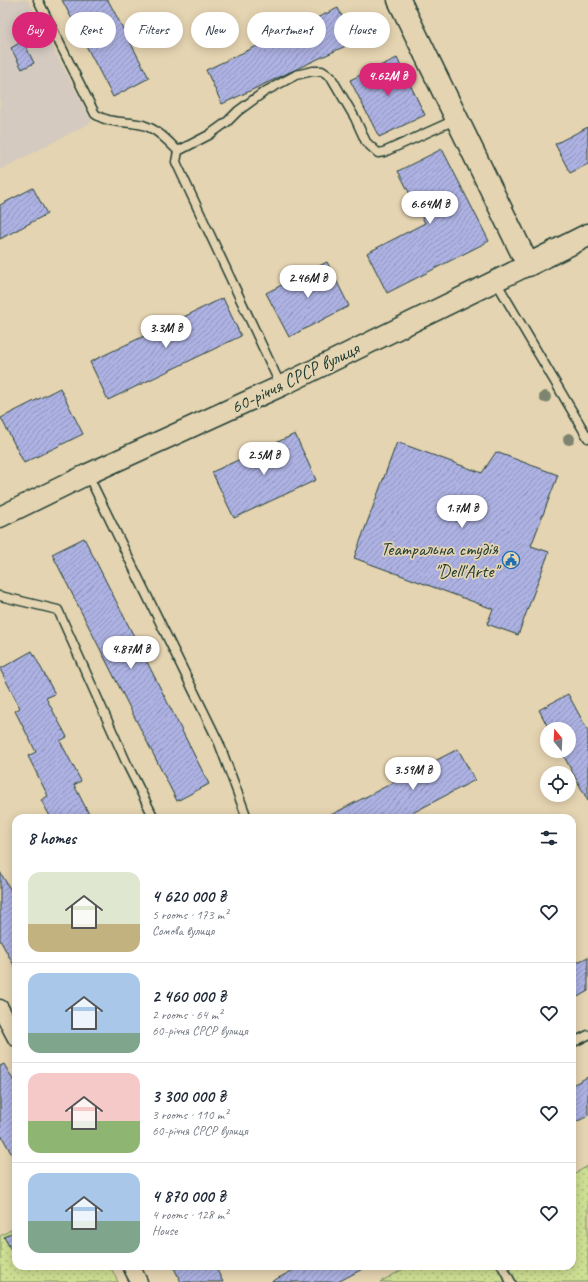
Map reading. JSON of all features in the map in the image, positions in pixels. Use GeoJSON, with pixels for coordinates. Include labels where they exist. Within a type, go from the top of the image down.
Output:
{"type":"FeatureCollection","features":[{"type":"Feature","properties":{"kind":"main road"},"geometry":{"type":"LineString","coordinates":[[398,0],[528,265]]}},
{"type":"Feature","properties":{"kind":"main road","name":"60-річчя СРСР вулиця"},"geometry":{"type":"LineString","coordinates":[[528,265],[588,235]]}},
{"type":"Feature","properties":{"kind":"street","name":"60-річчя СРСР вулиця"},"geometry":{"type":"LineString","coordinates":[[0,517],[88,474],[281,386],[528,265]]}},
{"type":"Feature","properties":{"kind":"street"},"geometry":{"type":"LineString","coordinates":[[0,1008],[9,1033]]}},
{"type":"Feature","properties":{"kind":"street"},"geometry":{"type":"LineString","coordinates":[[133,1270],[139,1282]]}},
{"type":"Feature","properties":{"kind":"lane"},"geometry":{"type":"LineString","coordinates":[[38,0],[95,114],[104,120],[144,125],[152,128],[178,151]]}},
{"type":"Feature","properties":{"kind":"lane"},"geometry":{"type":"LineString","coordinates":[[281,386],[176,162],[178,151],[221,126],[238,111],[264,92],[296,75],[313,71],[322,71],[331,77],[355,118],[366,142],[378,153],[384,152],[457,119]]}},
{"type":"Feature","properties":{"kind":"lane"},"geometry":{"type":"LineString","coordinates":[[496,280],[588,438]]}},
{"type":"Feature","properties":{"kind":"lane"},"geometry":{"type":"LineString","coordinates":[[88,474],[219,743],[246,814]]}},
{"type":"Feature","properties":{"kind":"lane"},"geometry":{"type":"LineString","coordinates":[[0,596],[58,610],[127,764],[152,814]]}},
{"type":"Feature","properties":{"kind":"lane"},"geometry":{"type":"LineString","coordinates":[[576,1041],[588,1035]]}},
{"type":"Feature","properties":{"kind":"lane"},"geometry":{"type":"LineString","coordinates":[[504,1270],[511,1282]]}},
{"type":"Feature","properties":{"kind":"shaded area"},"geometry":{"type":"Polygon","coordinates":[[[0,0],[28,0],[34,12],[12,12],[12,48],[53,48],[92,122],[0,170],[0,0]]]}},
{"type":"Feature","properties":{"kind":"green space"},"geometry":{"type":"Polygon","coordinates":[[[588,1166],[588,1282],[380,1282],[402,1270],[576,1270],[576,1173],[588,1166]]]}},
{"type":"Feature","properties":{"kind":"green space"},"geometry":{"type":"Polygon","coordinates":[[[12,1229],[12,1270],[112,1270],[118,1282],[0,1282],[0,1236],[12,1229]]]}},
{"type":"Feature","properties":{"kind":"building"},"geometry":{"type":"Polygon","coordinates":[[[62,0],[108,0],[114,12],[68,12],[62,0]]]}},
{"type":"Feature","properties":{"kind":"building"},"geometry":{"type":"Polygon","coordinates":[[[338,8],[340,12],[334,12],[334,48],[341,48],[222,104],[206,70],[253,48],[326,48],[326,14],[338,8]]]}},
{"type":"Feature","properties":{"kind":"building"},"geometry":{"type":"Polygon","coordinates":[[[116,15],[124,30],[124,48],[133,48],[149,78],[113,97],[87,48],[116,48],[116,15]]]}},
{"type":"Feature","properties":{"kind":"building"},"geometry":{"type":"Polygon","coordinates":[[[11,48],[26,48],[34,63],[22,69],[11,48]]]}},
{"type":"Feature","properties":{"kind":"building"},"geometry":{"type":"Polygon","coordinates":[[[397,58],[425,115],[379,137],[350,80],[397,58]]]}},
{"type":"Feature","properties":{"kind":"building"},"geometry":{"type":"Polygon","coordinates":[[[588,127],[588,164],[570,173],[555,144],[588,127]]]}},
{"type":"Feature","properties":{"kind":"building"},"geometry":{"type":"Polygon","coordinates":[[[442,149],[489,241],[387,293],[367,253],[425,223],[398,171],[442,149]]]}},
{"type":"Feature","properties":{"kind":"building"},"geometry":{"type":"Polygon","coordinates":[[[33,188],[47,214],[0,239],[0,205],[33,188]]]}},
{"type":"Feature","properties":{"kind":"building"},"geometry":{"type":"Polygon","coordinates":[[[327,262],[349,306],[289,337],[266,293],[327,262]]]}},
{"type":"Feature","properties":{"kind":"building"},"geometry":{"type":"Polygon","coordinates":[[[223,298],[241,336],[108,400],[90,362],[223,298]]]}},
{"type":"Feature","properties":{"kind":"building"},"geometry":{"type":"Polygon","coordinates":[[[60,388],[83,434],[24,463],[1,418],[60,388]]]}},
{"type":"Feature","properties":{"kind":"building"},"geometry":{"type":"Polygon","coordinates":[[[295,434],[316,480],[234,518],[212,472],[295,434]]]}},
{"type":"Feature","properties":{"kind":"building"},"geometry":{"type":"Polygon","coordinates":[[[397,442],[482,473],[496,452],[558,475],[531,546],[549,552],[518,635],[487,624],[493,609],[354,558],[397,442]]]}},
{"type":"Feature","properties":{"kind":"building"},"geometry":{"type":"Polygon","coordinates":[[[84,538],[209,784],[177,801],[52,554],[84,538]]]}},
{"type":"Feature","properties":{"kind":"building"},"geometry":{"type":"Polygon","coordinates":[[[32,651],[55,694],[46,698],[67,737],[60,741],[81,781],[74,785],[89,814],[49,814],[41,800],[48,796],[28,756],[36,752],[15,711],[20,708],[0,669],[32,651]]]}},
{"type":"Feature","properties":{"kind":"building"},"geometry":{"type":"Polygon","coordinates":[[[568,694],[588,731],[588,801],[576,779],[576,766],[569,766],[565,758],[576,758],[576,722],[545,722],[539,710],[568,694]]]}},
{"type":"Feature","properties":{"kind":"building"},"geometry":{"type":"Polygon","coordinates":[[[458,749],[475,780],[411,814],[333,814],[458,749]]]}},
{"type":"Feature","properties":{"kind":"building"},"geometry":{"type":"Polygon","coordinates":[[[0,872],[12,892],[12,962],[0,940],[0,872]]]}},
{"type":"Feature","properties":{"kind":"building"},"geometry":{"type":"Polygon","coordinates":[[[588,957],[588,991],[576,998],[576,963],[588,957]]]}},
{"type":"Feature","properties":{"kind":"building"},"geometry":{"type":"Polygon","coordinates":[[[4,1064],[12,1078],[12,1155],[0,1133],[0,1066],[4,1064]]]}},
{"type":"Feature","properties":{"kind":"building"},"geometry":{"type":"Polygon","coordinates":[[[588,1077],[588,1116],[576,1122],[576,1083],[588,1077]]]}},
{"type":"Feature","properties":{"kind":"building"},"geometry":{"type":"Polygon","coordinates":[[[12,1232],[12,1252],[4,1237],[12,1232]]]}},
{"type":"Feature","properties":{"kind":"building"},"geometry":{"type":"Polygon","coordinates":[[[175,1270],[217,1270],[223,1282],[181,1282],[175,1270]]]}},
{"type":"Feature","properties":{"kind":"building"},"geometry":{"type":"Polygon","coordinates":[[[294,1270],[360,1270],[338,1282],[271,1282],[294,1270]]]}},
{"type":"Feature","properties":{"kind":"place","name":"Театральна студiя \"Dell'Arte\""},"geometry":{"type":"Point","coordinates":[511,560]}}]}
